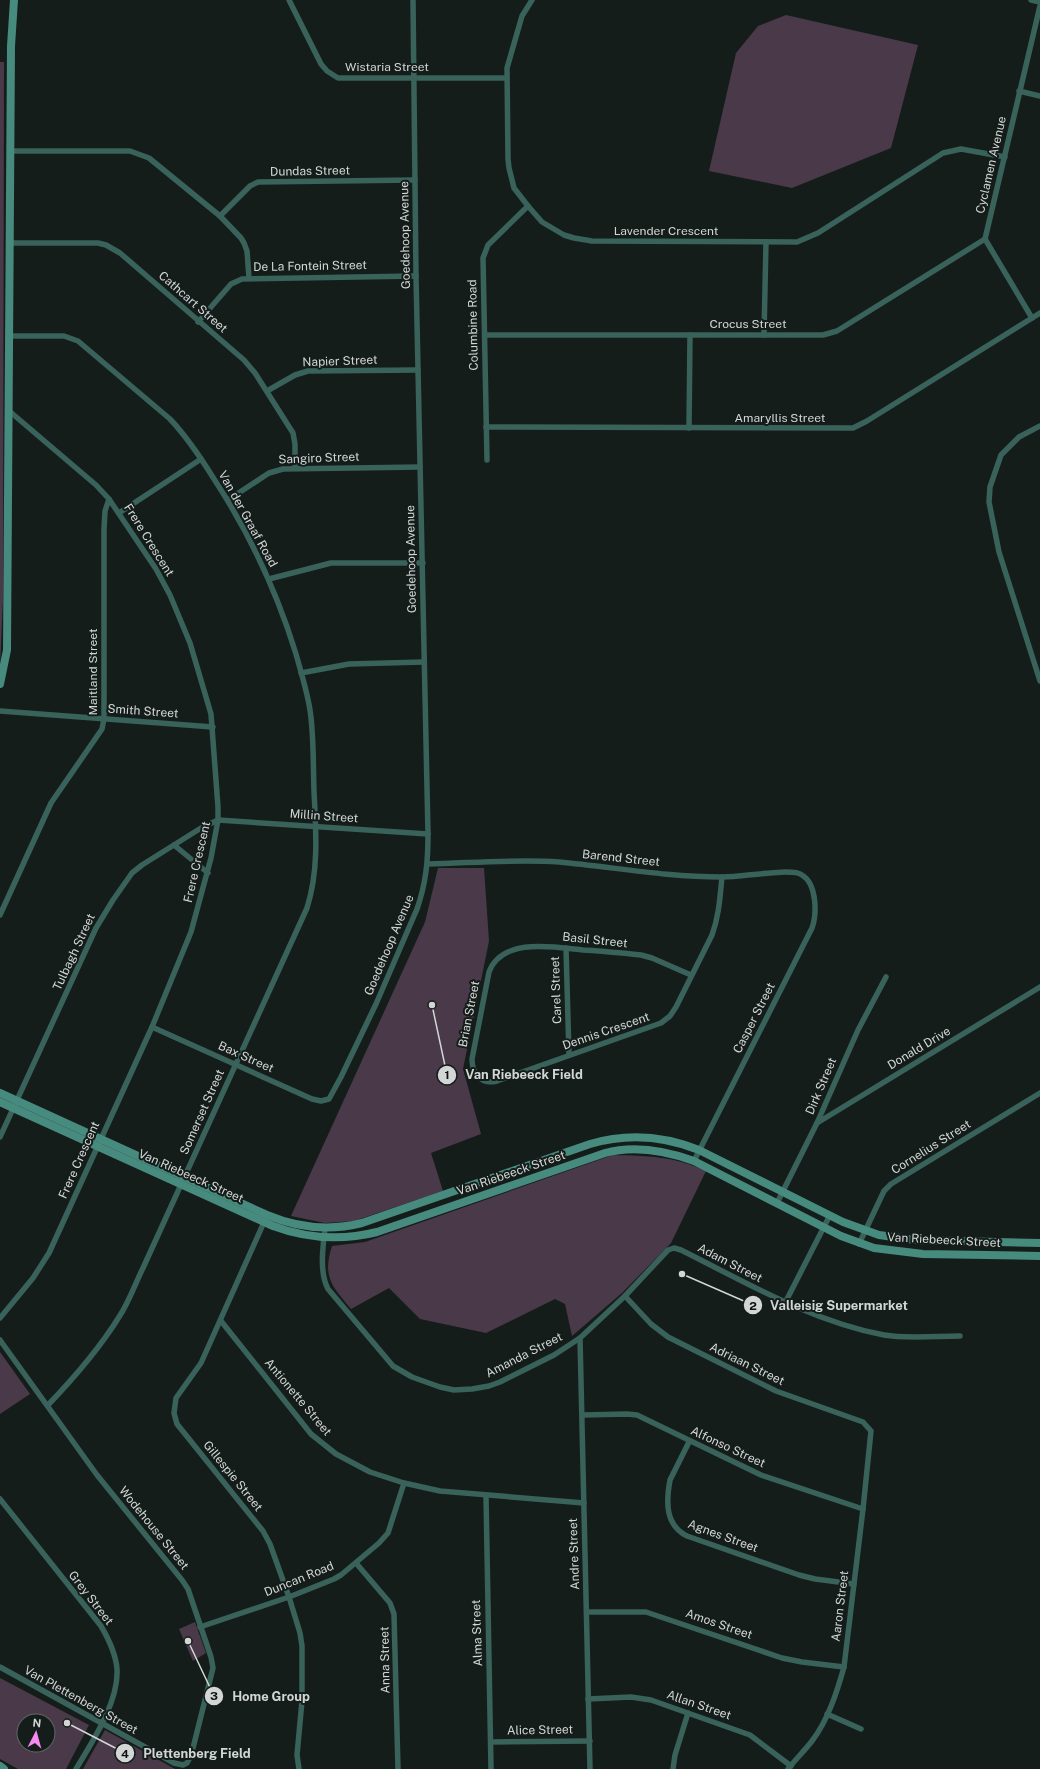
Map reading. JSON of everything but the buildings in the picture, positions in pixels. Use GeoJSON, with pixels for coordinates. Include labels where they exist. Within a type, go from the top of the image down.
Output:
{"type":"FeatureCollection","features":[{"type":"Feature","properties":{"kind":"street"},"geometry":{"type":"LineString","coordinates":[[0,684],[7,650],[8,410],[12,46],[14,0]]}},
{"type":"Feature","properties":{"kind":"street","name":"Wistaria Street"},"geometry":{"type":"LineString","coordinates":[[289,0],[321,64],[331,75],[338,78],[506,78]]}},
{"type":"Feature","properties":{"kind":"street","name":"Goedehoop Avenue"},"geometry":{"type":"LineString","coordinates":[[331,1097],[376,1004],[418,909],[424,889],[428,864],[416,276],[413,0]]}},
{"type":"Feature","properties":{"kind":"street","name":"Lavender Crescent"},"geometry":{"type":"LineString","coordinates":[[532,0],[522,16],[507,68],[509,168],[514,188],[542,222],[551,228],[582,240],[614,242],[797,242],[809,238],[947,152],[961,149],[1005,157]]}},
{"type":"Feature","properties":{"kind":"street"},"geometry":{"type":"LineString","coordinates":[[1031,0],[1040,2]]}},
{"type":"Feature","properties":{"kind":"street","name":"Cyclamen Avenue"},"geometry":{"type":"LineString","coordinates":[[985,239],[1040,6]]}},
{"type":"Feature","properties":{"kind":"street"},"geometry":{"type":"LineString","coordinates":[[1019,91],[1040,96]]}},
{"type":"Feature","properties":{"kind":"street"},"geometry":{"type":"LineString","coordinates":[[11,151],[130,151],[140,153],[149,158],[220,216],[244,243],[247,251],[248,278]]}},
{"type":"Feature","properties":{"kind":"street","name":"Dundas Street"},"geometry":{"type":"LineString","coordinates":[[220,216],[250,186],[258,182],[415,180]]}},
{"type":"Feature","properties":{"kind":"street","name":"Columbine Road"},"geometry":{"type":"LineString","coordinates":[[487,460],[484,253],[488,246],[528,206]]}},
{"type":"Feature","properties":{"kind":"street"},"geometry":{"type":"LineString","coordinates":[[985,239],[1032,318]]}},
{"type":"Feature","properties":{"kind":"street","name":"Crocus Street"},"geometry":{"type":"LineString","coordinates":[[485,334],[823,335],[837,331],[985,239]]}},
{"type":"Feature","properties":{"kind":"street"},"geometry":{"type":"LineString","coordinates":[[764,335],[766,242]]}},
{"type":"Feature","properties":{"kind":"street","name":"Cathcart Street"},"geometry":{"type":"LineString","coordinates":[[10,243],[98,243],[106,245],[120,253],[249,365],[267,391],[292,433],[295,444],[295,468]]}},
{"type":"Feature","properties":{"kind":"street","name":"De La Fontein Street"},"geometry":{"type":"LineString","coordinates":[[198,322],[231,284],[242,279],[416,276]]}},
{"type":"Feature","properties":{"kind":"street","name":"Amaryllis Street"},"geometry":{"type":"LineString","coordinates":[[486,427],[843,429],[859,426],[1040,313]]}},
{"type":"Feature","properties":{"kind":"street","name":"Van der Graaf Road"},"geometry":{"type":"LineString","coordinates":[[9,336],[58,335],[75,339],[170,419],[183,432],[228,500],[269,579],[283,612],[302,673],[310,710],[316,827]]}},
{"type":"Feature","properties":{"kind":"street"},"geometry":{"type":"LineString","coordinates":[[689,428],[690,335]]}},
{"type":"Feature","properties":{"kind":"street","name":"Napier Street"},"geometry":{"type":"LineString","coordinates":[[267,391],[295,375],[308,371],[418,370]]}},
{"type":"Feature","properties":{"kind":"street","name":"Frere Crescent"},"geometry":{"type":"LineString","coordinates":[[0,1318],[43,1264],[152,1027],[191,932],[208,873],[218,820],[213,727],[202,681],[180,617],[156,569],[110,499],[88,478],[8,410]]}},
{"type":"Feature","properties":{"kind":"street"},"geometry":{"type":"LineString","coordinates":[[1040,426],[1012,443],[1001,455],[990,487],[989,495],[989,508],[999,552],[1040,681]]}},
{"type":"Feature","properties":{"kind":"street"},"geometry":{"type":"LineString","coordinates":[[119,513],[201,459]]}},
{"type":"Feature","properties":{"kind":"street","name":"Sangiro Street"},"geometry":{"type":"LineString","coordinates":[[228,500],[269,473],[277,470],[295,468],[420,467]]}},
{"type":"Feature","properties":{"kind":"street","name":"Maitland Street"},"geometry":{"type":"LineString","coordinates":[[0,915],[51,803],[100,734],[104,719],[104,530],[105,511],[110,499]]}},
{"type":"Feature","properties":{"kind":"street"},"geometry":{"type":"LineString","coordinates":[[269,579],[331,563],[423,563]]}},
{"type":"Feature","properties":{"kind":"street"},"geometry":{"type":"LineString","coordinates":[[302,673],[349,664],[424,662]]}},
{"type":"Feature","properties":{"kind":"street","name":"Smith Street"},"geometry":{"type":"LineString","coordinates":[[0,712],[213,727]]}},
{"type":"Feature","properties":{"kind":"street","name":"Millin Street"},"geometry":{"type":"LineString","coordinates":[[218,820],[428,834]]}},
{"type":"Feature","properties":{"kind":"street","name":"Tulbagh Street"},"geometry":{"type":"LineString","coordinates":[[0,1136],[96,928],[105,913],[132,874],[147,861],[218,820]]}},
{"type":"Feature","properties":{"kind":"street","name":"Somerset Street"},"geometry":{"type":"LineString","coordinates":[[48,1406],[84,1363],[120,1316],[185,1177],[307,908],[316,868],[316,827]]}},
{"type":"Feature","properties":{"kind":"street"},"geometry":{"type":"LineString","coordinates":[[174,845],[208,873]]}},
{"type":"Feature","properties":{"kind":"street","name":"Barend Street"},"geometry":{"type":"LineString","coordinates":[[428,864],[523,861],[557,862],[722,878],[791,871],[803,875],[808,881]]}},
{"type":"Feature","properties":{"kind":"street","name":"Dennis Crescent"},"geometry":{"type":"LineString","coordinates":[[475,1075],[483,1081],[492,1083],[661,1023],[674,1010],[716,922],[722,878]]}},
{"type":"Feature","properties":{"kind":"street","name":"Casper Street"},"geometry":{"type":"LineString","coordinates":[[694,1161],[812,928],[814,909],[812,891],[808,881]]}},
{"type":"Feature","properties":{"kind":"street","name":"Basil Street"},"geometry":{"type":"LineString","coordinates":[[496,959],[508,952],[532,946],[566,948],[647,957],[691,975]]}},
{"type":"Feature","properties":{"kind":"street","name":"Carel Street"},"geometry":{"type":"LineString","coordinates":[[566,948],[570,1055]]}},
{"type":"Feature","properties":{"kind":"street","name":"Brian Street"},"geometry":{"type":"LineString","coordinates":[[475,1075],[472,1067],[472,1059],[488,972],[496,959]]}},
{"type":"Feature","properties":{"kind":"street","name":"Dirk Street"},"geometry":{"type":"LineString","coordinates":[[777,1203],[817,1123],[858,1030],[886,977]]}},
{"type":"Feature","properties":{"kind":"street","name":"Donald Drive"},"geometry":{"type":"LineString","coordinates":[[817,1123],[1040,987]]}},
{"type":"Feature","properties":{"kind":"street","name":"Bax Street"},"geometry":{"type":"LineString","coordinates":[[152,1027],[312,1099],[321,1101],[331,1097]]}},
{"type":"Feature","properties":{"kind":"street","name":"Cornelius Street"},"geometry":{"type":"LineString","coordinates":[[859,1244],[884,1191],[891,1184],[1040,1093]]}},
{"type":"Feature","properties":{"kind":"street","name":"Van Riebeeck Street"},"geometry":{"type":"LineString","coordinates":[[0,1094],[15,1105]]}},
{"type":"Feature","properties":{"kind":"street","name":"Van Riebeeck Street"},"geometry":{"type":"LineString","coordinates":[[0,1102],[15,1105],[99,1142],[185,1177],[292,1233],[324,1239],[348,1238],[377,1232],[610,1152],[625,1150],[650,1150],[672,1154],[694,1161],[859,1244],[874,1248],[909,1253],[1040,1256]]}},
{"type":"Feature","properties":{"kind":"street","name":"Van Riebeeck Street"},"geometry":{"type":"LineString","coordinates":[[99,1142],[181,1185],[266,1219],[297,1225],[325,1228],[347,1226],[372,1220],[606,1139],[624,1137],[653,1138],[675,1142],[700,1150],[865,1231],[902,1240],[1040,1243]]}},
{"type":"Feature","properties":{"kind":"street"},"geometry":{"type":"LineString","coordinates":[[785,1303],[830,1215]]}},
{"type":"Feature","properties":{"kind":"street","name":"Gillespie Street"},"geometry":{"type":"LineString","coordinates":[[266,1219],[201,1363],[176,1398],[174,1418],[177,1424],[263,1531],[270,1544],[289,1597],[300,1633],[302,1646],[302,1701],[297,1755],[299,1769]]}},
{"type":"Feature","properties":{"kind":"street","name":"Amanda Street"},"geometry":{"type":"LineString","coordinates":[[325,1228],[324,1277],[328,1289],[357,1326],[393,1366],[412,1377],[427,1383],[454,1390],[494,1385],[554,1355],[580,1338],[625,1296],[668,1250],[676,1248]]}},
{"type":"Feature","properties":{"kind":"street","name":"Adam Street"},"geometry":{"type":"LineString","coordinates":[[676,1248],[785,1303],[815,1316],[884,1335],[960,1336]]}},
{"type":"Feature","properties":{"kind":"street","name":"Adriaan Street"},"geometry":{"type":"LineString","coordinates":[[625,1296],[651,1324],[668,1337],[776,1391],[863,1422],[871,1431]]}},
{"type":"Feature","properties":{"kind":"street","name":"Antionette Street"},"geometry":{"type":"LineString","coordinates":[[221,1321],[311,1434],[336,1454],[370,1472],[404,1483],[440,1491],[584,1503]]}},
{"type":"Feature","properties":{"kind":"street","name":"Andre Street"},"geometry":{"type":"LineString","coordinates":[[580,1338],[583,1415],[590,1769]]}},
{"type":"Feature","properties":{"kind":"street","name":"Wodehouse Street"},"geometry":{"type":"LineString","coordinates":[[0,1340],[98,1475],[188,1589],[211,1657],[213,1668],[191,1756]]}},
{"type":"Feature","properties":{"kind":"street","name":"Alfonso Street"},"geometry":{"type":"LineString","coordinates":[[583,1415],[632,1414],[760,1475],[863,1509]]}},
{"type":"Feature","properties":{"kind":"street","name":"Aaron Street"},"geometry":{"type":"LineString","coordinates":[[790,1768],[813,1740],[827,1714],[844,1667],[871,1431]]}},
{"type":"Feature","properties":{"kind":"street","name":"Agnes Street"},"geometry":{"type":"LineString","coordinates":[[689,1442],[670,1480],[669,1487],[670,1516],[673,1526],[677,1530],[687,1536],[799,1575],[816,1579],[854,1584]]}},
{"type":"Feature","properties":{"kind":"street","name":"Duncan Road"},"geometry":{"type":"LineString","coordinates":[[200,1626],[289,1597],[334,1579],[356,1563],[388,1533],[404,1483]]}},
{"type":"Feature","properties":{"kind":"street","name":"Alma Street"},"geometry":{"type":"LineString","coordinates":[[486,1496],[491,1769]]}},
{"type":"Feature","properties":{"kind":"street","name":"Grey Street"},"geometry":{"type":"LineString","coordinates":[[0,1498],[105,1634],[116,1664],[117,1674],[112,1696],[102,1724],[76,1769]]}},
{"type":"Feature","properties":{"kind":"street","name":"Anna Street"},"geometry":{"type":"LineString","coordinates":[[356,1563],[390,1603],[394,1614],[398,1769]]}},
{"type":"Feature","properties":{"kind":"street","name":"Amos Street"},"geometry":{"type":"LineString","coordinates":[[587,1612],[646,1612],[782,1658],[844,1667]]}},
{"type":"Feature","properties":{"kind":"street","name":"Van Plettenberg Street"},"geometry":{"type":"LineString","coordinates":[[0,1668],[178,1764],[186,1765],[191,1756]]}},
{"type":"Feature","properties":{"kind":"street","name":"Allan Street"},"geometry":{"type":"LineString","coordinates":[[588,1699],[631,1697],[646,1699],[688,1713],[750,1735],[790,1768]]}},
{"type":"Feature","properties":{"kind":"street"},"geometry":{"type":"LineString","coordinates":[[673,1769],[675,1755],[688,1713]]}},
{"type":"Feature","properties":{"kind":"street"},"geometry":{"type":"LineString","coordinates":[[827,1714],[861,1729]]}},
{"type":"Feature","properties":{"kind":"street","name":"Alice Street"},"geometry":{"type":"LineString","coordinates":[[491,1742],[590,1741]]}},
{"type":"Feature","properties":{"kind":"street"},"geometry":{"type":"LineString","coordinates":[[0,1766],[4,1769]]}},
{"type":"Feature","properties":{"kind":"shaded area"},"geometry":{"type":"Polygon","coordinates":[[[786,15],[918,45],[891,148],[792,188],[709,171],[736,53],[758,26],[786,15]]]}},
{"type":"Feature","properties":{"kind":"shaded area"},"geometry":{"type":"Polygon","coordinates":[[[0,62],[4,62],[3,599],[0,667],[0,62]]]}},
{"type":"Feature","properties":{"kind":"shaded area"},"geometry":{"type":"Polygon","coordinates":[[[438,868],[484,868],[489,941],[463,1069],[481,1134],[431,1153],[443,1191],[354,1221],[325,1223],[291,1216],[425,922],[438,868]]]}},
{"type":"Feature","properties":{"kind":"shaded area"},"geometry":{"type":"Polygon","coordinates":[[[613,1155],[660,1158],[682,1162],[706,1171],[671,1243],[622,1293],[572,1336],[565,1304],[555,1299],[486,1333],[420,1319],[389,1288],[351,1309],[334,1287],[328,1266],[332,1246],[365,1242],[613,1155]]]}},
{"type":"Feature","properties":{"kind":"shaded area"},"geometry":{"type":"Polygon","coordinates":[[[0,1352],[30,1394],[0,1414],[0,1352]]]}},
{"type":"Feature","properties":{"kind":"shaded area"},"geometry":{"type":"Polygon","coordinates":[[[195,1622],[206,1653],[193,1661],[179,1629],[195,1622]]]}},
{"type":"Feature","properties":{"kind":"shaded area"},"geometry":{"type":"Polygon","coordinates":[[[0,1678],[89,1725],[66,1769],[18,1769],[0,1759],[0,1678]]]}},
{"type":"Feature","properties":{"kind":"shaded area"},"geometry":{"type":"Polygon","coordinates":[[[105,1730],[175,1769],[83,1769],[105,1730]]]}},
{"type":"Feature","properties":{"kind":"place","name":"Van Riebeeck Field"},"geometry":{"type":"Point","coordinates":[432,1005]}},
{"type":"Feature","properties":{"kind":"place","name":"Valleisig Supermarket"},"geometry":{"type":"Point","coordinates":[682,1274]}},
{"type":"Feature","properties":{"kind":"place","name":"Home Group"},"geometry":{"type":"Point","coordinates":[188,1641]}},
{"type":"Feature","properties":{"kind":"place","name":"Plettenberg Field"},"geometry":{"type":"Point","coordinates":[67,1723]}}]}
